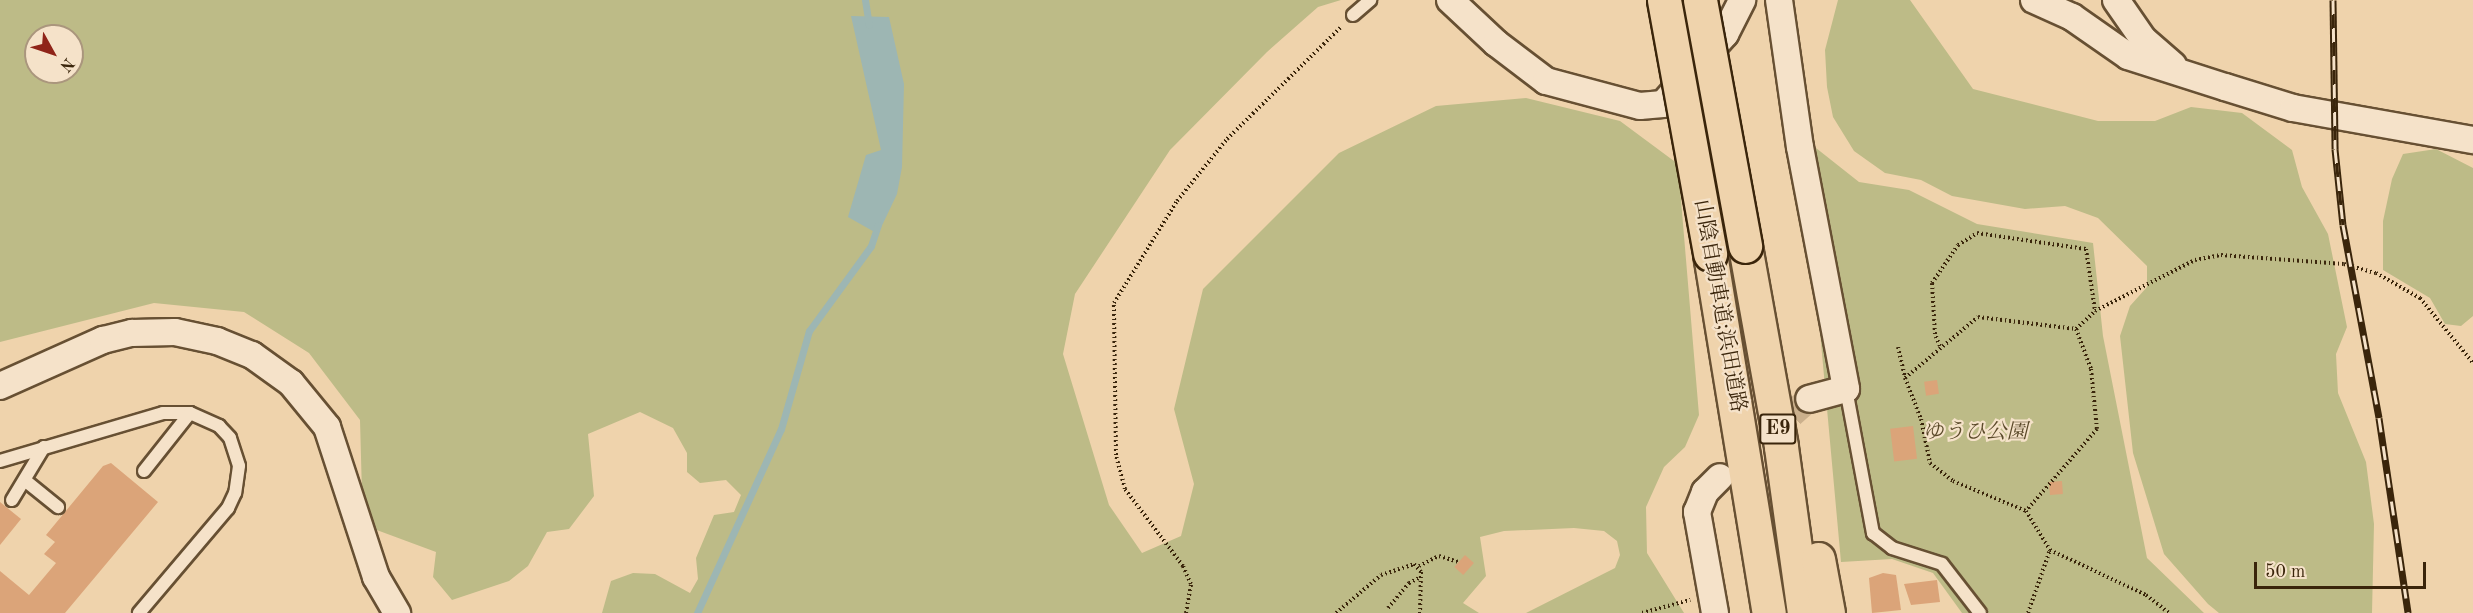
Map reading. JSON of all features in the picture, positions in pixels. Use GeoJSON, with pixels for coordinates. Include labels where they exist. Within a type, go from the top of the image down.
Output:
{"type":"FeatureCollection","features":[{"type":"Feature","properties":{"kind":"highway","name":"山陰自動車道;浜田道路"},"geometry":{"type":"LineString","coordinates":[[1664,0],[1710,254],[1769,613]]}},
{"type":"Feature","properties":{"kind":"highway","name":"山陰自動車道;浜田道路"},"geometry":{"type":"LineString","coordinates":[[1700,0],[1781,447],[1804,613]]}},
{"type":"Feature","properties":{"kind":"highway"},"geometry":{"type":"LineString","coordinates":[[1747,260],[1797,460],[1828,613]]}},
{"type":"Feature","properties":{"kind":"street"},"geometry":{"type":"LineString","coordinates":[[1450,0],[1546,81],[1640,106],[1663,104],[1725,34],[1742,0]]}},
{"type":"Feature","properties":{"kind":"street"},"geometry":{"type":"LineString","coordinates":[[1779,0],[1800,147],[1846,389],[1809,399]]}},
{"type":"Feature","properties":{"kind":"street"},"geometry":{"type":"LineString","coordinates":[[2034,0],[2072,17],[2128,56],[2293,108],[2473,140]]}},
{"type":"Feature","properties":{"kind":"street"},"geometry":{"type":"LineString","coordinates":[[2115,0],[2143,39],[2180,72]]}},
{"type":"Feature","properties":{"kind":"street"},"geometry":{"type":"LineString","coordinates":[[0,386],[103,340],[132,333],[175,332],[217,341],[252,355],[291,383],[327,427],[376,577],[396,613]]}},
{"type":"Feature","properties":{"kind":"street"},"geometry":{"type":"LineString","coordinates":[[1714,610],[1697,512],[1705,492],[1720,477]]}},
{"type":"Feature","properties":{"kind":"lane"},"geometry":{"type":"LineString","coordinates":[[1353,15],[1370,0]]}},
{"type":"Feature","properties":{"kind":"lane"},"geometry":{"type":"LineString","coordinates":[[1846,389],[1873,533],[1892,548],[1942,564],[1980,613]]}},
{"type":"Feature","properties":{"kind":"lane"},"geometry":{"type":"LineString","coordinates":[[0,461],[164,413],[190,413],[207,417],[230,438],[239,466],[235,493],[228,508],[139,613]]}},
{"type":"Feature","properties":{"kind":"lane"},"geometry":{"type":"LineString","coordinates":[[144,471],[190,413]]}},
{"type":"Feature","properties":{"kind":"lane"},"geometry":{"type":"LineString","coordinates":[[12,500],[27,482],[44,447]]}},
{"type":"Feature","properties":{"kind":"lane"},"geometry":{"type":"LineString","coordinates":[[27,482],[58,507]]}},
{"type":"Feature","properties":{"kind":"path"},"geometry":{"type":"LineString","coordinates":[[1186,613],[1191,584],[1183,566],[1125,489],[1116,455],[1112,405],[1114,303],[1177,201],[1227,139],[1353,15]]}},
{"type":"Feature","properties":{"kind":"path"},"geometry":{"type":"LineString","coordinates":[[1941,346],[1935,334],[1932,284],[1958,245],[1977,233],[2086,249],[2095,310]]}},
{"type":"Feature","properties":{"kind":"path"},"geometry":{"type":"LineString","coordinates":[[2076,329],[2095,310],[2185,265],[2221,255],[2344,264],[2376,273],[2420,298],[2473,363]]}},
{"type":"Feature","properties":{"kind":"path"},"geometry":{"type":"LineString","coordinates":[[1905,378],[1941,346],[1986,316],[2076,329]]}},
{"type":"Feature","properties":{"kind":"path"},"geometry":{"type":"LineString","coordinates":[[2026,511],[2097,429],[2091,369],[2076,329]]}},
{"type":"Feature","properties":{"kind":"path"},"geometry":{"type":"LineString","coordinates":[[1898,347],[1905,378],[1921,419],[1930,463],[1953,481],[2026,511],[2050,550],[2146,595],[2169,613]]}},
{"type":"Feature","properties":{"kind":"path"},"geometry":{"type":"LineString","coordinates":[[2028,613],[2050,550]]}},
{"type":"Feature","properties":{"kind":"path"},"geometry":{"type":"LineString","coordinates":[[1336,613],[1381,575],[1407,565],[1419,566],[1439,556],[1458,562]]}},
{"type":"Feature","properties":{"kind":"path"},"geometry":{"type":"LineString","coordinates":[[1419,566],[1420,613]]}},
{"type":"Feature","properties":{"kind":"path"},"geometry":{"type":"LineString","coordinates":[[1388,608],[1409,583],[1421,577]]}},
{"type":"Feature","properties":{"kind":"path"},"geometry":{"type":"LineString","coordinates":[[1642,613],[1690,600],[1714,610]]}},
{"type":"Feature","properties":{"kind":"green space"},"geometry":{"type":"Polygon","coordinates":[[[0,0],[1341,0],[1318,7],[1267,52],[1170,150],[1075,294],[1063,354],[1109,505],[1142,553],[1181,536],[1194,484],[1174,409],[1203,289],[1339,153],[1436,106],[1526,98],[1620,121],[1678,164],[1699,415],[1685,447],[1664,467],[1646,507],[1647,553],[1684,613],[1526,613],[1615,568],[1620,555],[1617,541],[1604,531],[1574,528],[1504,531],[1480,537],[1486,576],[1463,603],[1479,613],[602,613],[611,581],[633,573],[655,574],[690,593],[698,579],[696,558],[714,515],[734,512],[741,495],[726,480],[700,483],[687,472],[687,453],[673,428],[640,412],[588,434],[594,496],[569,529],[547,532],[528,566],[509,581],[452,600],[433,577],[436,552],[374,529],[362,494],[360,420],[309,353],[244,312],[154,303],[0,342],[0,0]]]}},
{"type":"Feature","properties":{"kind":"green space"},"geometry":{"type":"Polygon","coordinates":[[[1838,0],[1910,0],[1973,89],[2098,121],[2155,121],[2191,107],[2242,113],[2292,150],[2302,187],[2328,234],[2347,327],[2336,354],[2338,393],[2366,462],[2374,524],[2372,613],[2219,613],[2208,604],[2164,554],[2133,453],[2120,336],[2130,306],[2147,287],[2147,266],[2098,218],[2065,206],[2025,209],[1952,196],[1921,180],[1885,173],[1854,151],[1833,117],[1827,87],[1825,50],[1838,0]]]}},
{"type":"Feature","properties":{"kind":"green space","name":"ゆうひ公園"},"geometry":{"type":"Polygon","coordinates":[[[1816,148],[1859,182],[1909,190],[1977,224],[2093,243],[2103,336],[2147,558],[2204,613],[1962,613],[1933,573],[1892,559],[1841,562],[1820,332],[1786,154],[1816,148]]]}},
{"type":"Feature","properties":{"kind":"green space"},"geometry":{"type":"Polygon","coordinates":[[[2436,149],[2473,168],[2473,316],[2461,326],[2445,324],[2430,298],[2383,270],[2383,221],[2392,179],[2403,154],[2436,149]]]}},
{"type":"Feature","properties":{"kind":"water"},"geometry":{"type":"Polygon","coordinates":[[[851,16],[889,17],[904,84],[902,167],[897,194],[878,234],[848,217],[866,155],[881,150],[851,16]]]}},
{"type":"Feature","properties":{"kind":"building"},"geometry":{"type":"Polygon","coordinates":[[[1937,380],[1939,394],[1926,396],[1924,382],[1937,380]]]}},
{"type":"Feature","properties":{"kind":"building"},"geometry":{"type":"Polygon","coordinates":[[[1913,426],[1917,459],[1894,462],[1890,429],[1913,426]]]}},
{"type":"Feature","properties":{"kind":"building"},"geometry":{"type":"Polygon","coordinates":[[[111,463],[158,502],[65,613],[0,613],[0,571],[29,595],[56,563],[44,554],[55,542],[46,535],[103,466],[111,463]]]}},
{"type":"Feature","properties":{"kind":"building"},"geometry":{"type":"Polygon","coordinates":[[[2062,481],[2063,494],[2050,495],[2049,482],[2062,481]]]}},
{"type":"Feature","properties":{"kind":"building"},"geometry":{"type":"Polygon","coordinates":[[[0,502],[21,519],[0,545],[0,502]]]}},
{"type":"Feature","properties":{"kind":"building"},"geometry":{"type":"Polygon","coordinates":[[[1465,555],[1474,563],[1463,575],[1454,567],[1465,555]]]}},
{"type":"Feature","properties":{"kind":"building"},"geometry":{"type":"Polygon","coordinates":[[[1883,573],[1896,575],[1901,610],[1872,613],[1869,578],[1883,573]]]}},
{"type":"Feature","properties":{"kind":"building"},"geometry":{"type":"Polygon","coordinates":[[[1937,580],[1940,602],[1911,605],[1904,584],[1937,580]]]}},
{"type":"Feature","properties":{"kind":"waterway"},"geometry":{"type":"LineString","coordinates":[[865,0],[869,25]]}},
{"type":"Feature","properties":{"kind":"waterway"},"geometry":{"type":"LineString","coordinates":[[697,613],[781,429],[809,331],[871,246],[878,225]]}},
{"type":"Feature","properties":{"kind":"tunnel"},"geometry":{"type":"LineString","coordinates":[[1733,466],[1809,399]]}},
{"type":"Feature","properties":{"kind":"railway"},"geometry":{"type":"LineString","coordinates":[[2333,0],[2335,149],[2343,225],[2379,418],[2408,613]]}}]}
